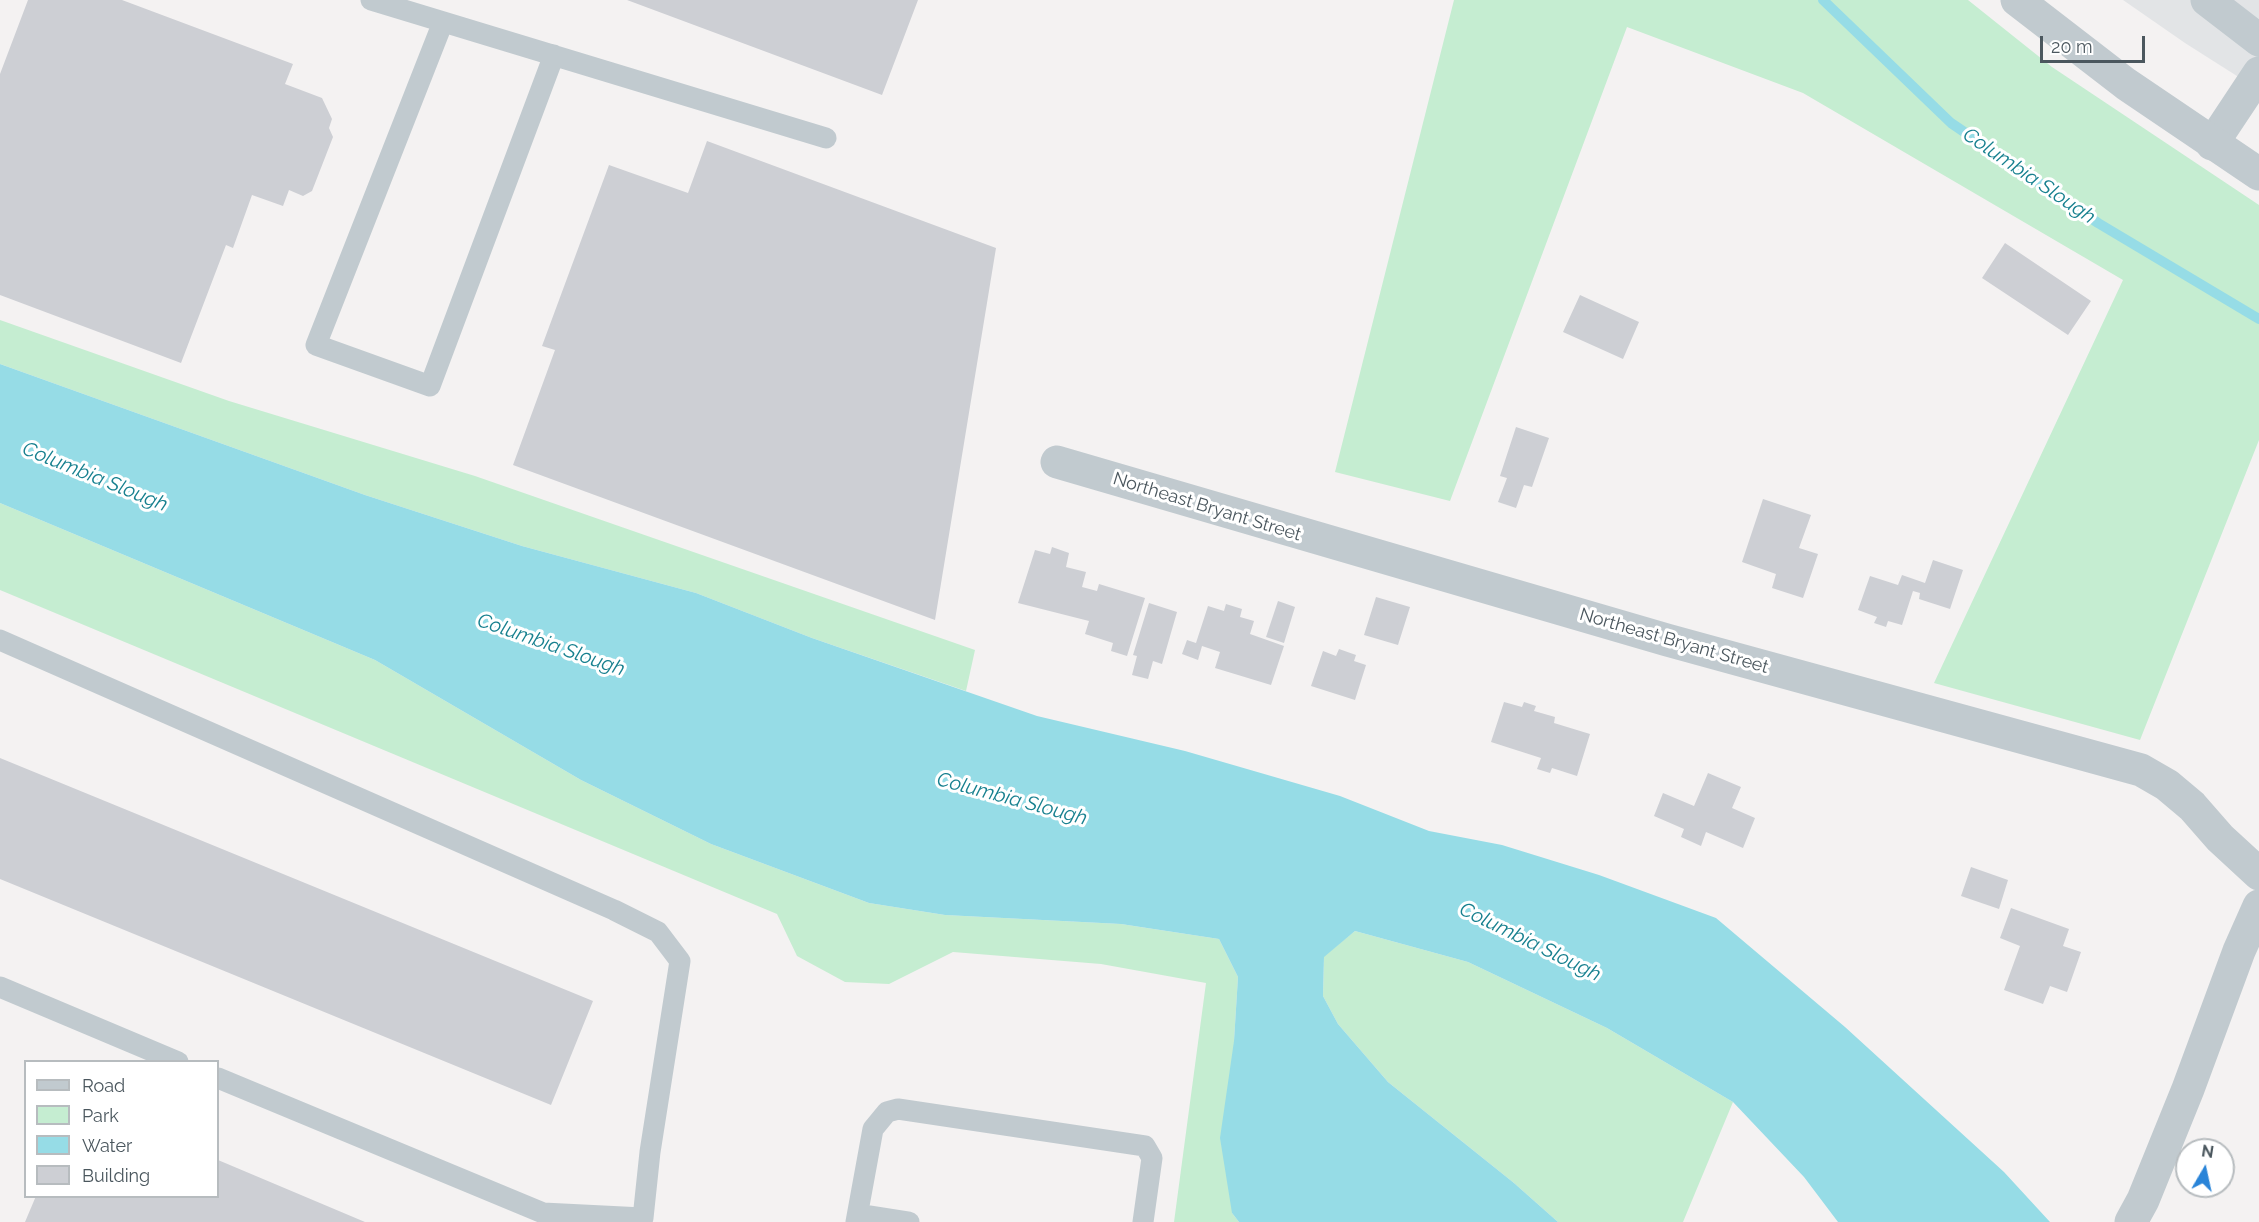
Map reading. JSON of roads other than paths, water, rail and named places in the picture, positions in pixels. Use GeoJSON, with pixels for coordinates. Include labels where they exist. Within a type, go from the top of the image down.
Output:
{"type":"FeatureCollection","features":[{"type":"Feature","properties":{"kind":"street"},"geometry":{"type":"LineString","coordinates":[[2017,0],[2126,84],[2259,174]]}},
{"type":"Feature","properties":{"kind":"street"},"geometry":{"type":"LineString","coordinates":[[2207,0],[2259,40]]}},
{"type":"Feature","properties":{"kind":"street"},"geometry":{"type":"LineString","coordinates":[[2212,144],[2259,73]]}},
{"type":"Feature","properties":{"kind":"street","name":"Northeast Bryant Street"},"geometry":{"type":"LineString","coordinates":[[1057,462],[1667,640],[2141,770],[2167,785],[2192,806],[2220,838],[2259,874]]}},
{"type":"Feature","properties":{"kind":"street"},"geometry":{"type":"LineString","coordinates":[[2131,1222],[2143,1200],[2188,1089],[2249,951],[2259,906]]}},
{"type":"Feature","properties":{"kind":"lane"},"geometry":{"type":"LineString","coordinates":[[371,0],[826,138]]}},
{"type":"Feature","properties":{"kind":"lane"},"geometry":{"type":"LineString","coordinates":[[443,22],[316,345],[430,386],[554,55]]}},
{"type":"Feature","properties":{"kind":"lane"},"geometry":{"type":"LineString","coordinates":[[0,640],[603,905],[658,932],[680,961],[650,1152],[644,1220],[543,1213],[219,1078]]}},
{"type":"Feature","properties":{"kind":"lane"},"geometry":{"type":"LineString","coordinates":[[0,987],[173,1060]]}},
{"type":"Feature","properties":{"kind":"lane"},"geometry":{"type":"LineString","coordinates":[[909,1222],[857,1218],[873,1129],[887,1112],[898,1108],[1145,1146],[1152,1158],[1143,1222]]}},
{"type":"Feature","properties":{"kind":"water"},"geometry":{"type":"Polygon","coordinates":[[[0,364],[365,495],[522,546],[696,593],[812,638],[1037,716],[1185,751],[1340,796],[1429,831],[1502,845],[1599,875],[1716,918],[1845,1027],[2004,1172],[2050,1222],[1838,1222],[1804,1177],[1733,1102],[1607,1028],[1468,962],[1355,931],[1324,957],[1323,996],[1338,1024],[1388,1082],[1514,1183],[1558,1222],[1239,1222],[1232,1213],[1220,1138],[1234,1041],[1238,977],[1219,939],[1121,924],[945,915],[869,903],[711,844],[581,780],[375,660],[0,503],[0,364]]]}},
{"type":"Feature","properties":{"kind":"waterway","name":"Columbia Slough"},"geometry":{"type":"LineString","coordinates":[[1823,0],[1951,123],[2098,223],[2259,319]]}}]}
